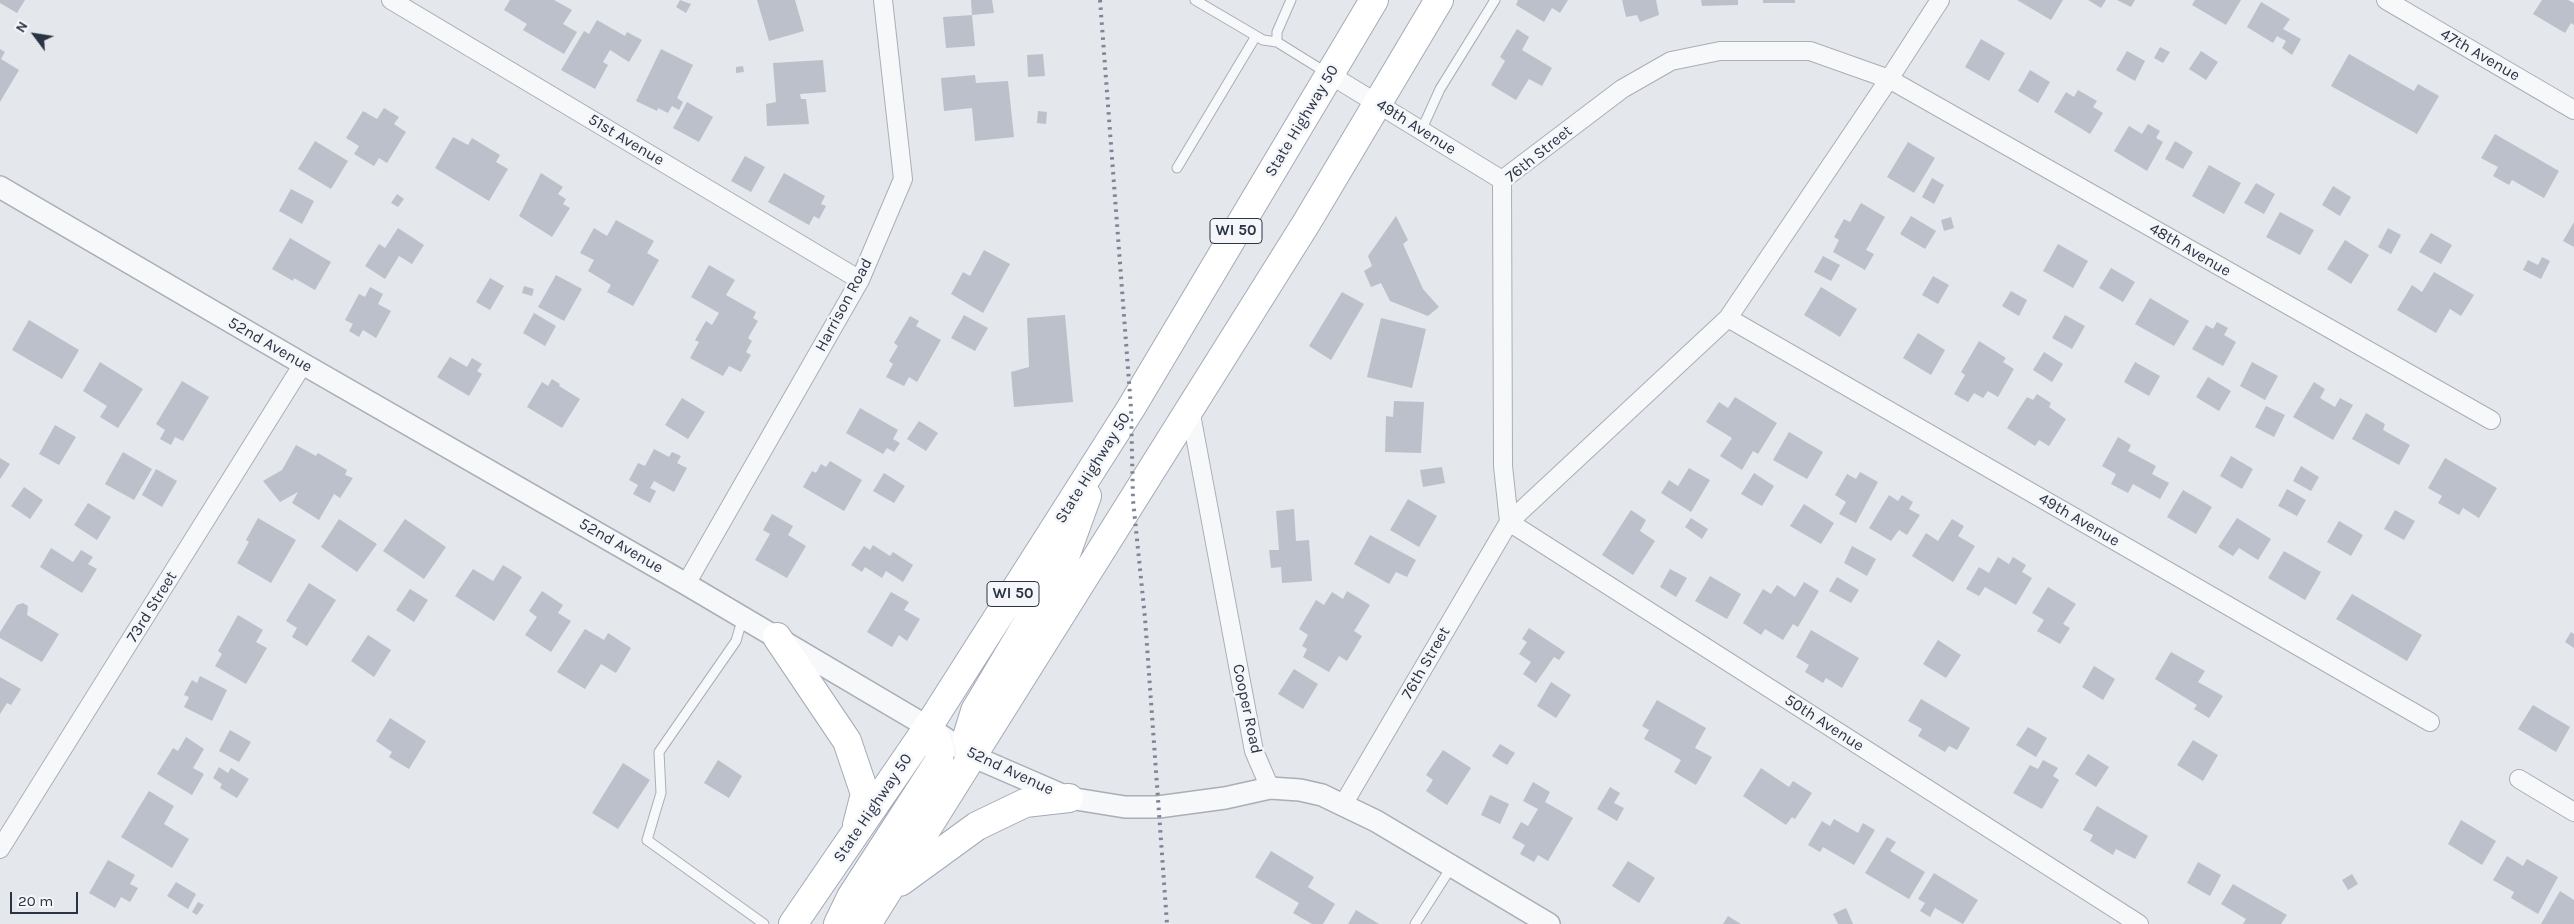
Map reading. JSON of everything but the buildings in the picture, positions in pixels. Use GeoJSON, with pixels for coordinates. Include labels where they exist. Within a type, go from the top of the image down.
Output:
{"type":"FeatureCollection","features":[{"type":"Feature","properties":{"kind":"main road","name":"State Highway 50"},"geometry":{"type":"LineString","coordinates":[[794,924],[928,727],[1097,461],[1374,0]]}},
{"type":"Feature","properties":{"kind":"main road","name":"WI 50"},"geometry":{"type":"LineString","coordinates":[[867,924],[1307,222],[1439,0]]}},
{"type":"Feature","properties":{"kind":"main road"},"geometry":{"type":"LineString","coordinates":[[972,756],[967,737],[975,711],[1043,597],[1066,554],[1080,520],[1097,461]]}},
{"type":"Feature","properties":{"kind":"main road"},"geometry":{"type":"LineString","coordinates":[[777,637],[848,741],[864,794],[854,835]]}},
{"type":"Feature","properties":{"kind":"main road"},"geometry":{"type":"LineString","coordinates":[[838,924],[851,897],[939,761],[940,750],[937,741],[928,727]]}},
{"type":"Feature","properties":{"kind":"main road"},"geometry":{"type":"LineString","coordinates":[[888,890],[977,826],[1025,803],[1069,798]]}},
{"type":"Feature","properties":{"kind":"street","name":"51st Avenue"},"geometry":{"type":"LineString","coordinates":[[391,0],[860,280]]}},
{"type":"Feature","properties":{"kind":"street","name":"Harrison Road"},"geometry":{"type":"LineString","coordinates":[[686,584],[860,280],[903,179],[883,0]]}},
{"type":"Feature","properties":{"kind":"street","name":"76th Street"},"geometry":{"type":"LineString","coordinates":[[1344,803],[1509,522],[1728,318],[1890,79],[1940,0]]}},
{"type":"Feature","properties":{"kind":"street","name":"47th Avenue"},"geometry":{"type":"LineString","coordinates":[[2386,0],[2574,110]]}},
{"type":"Feature","properties":{"kind":"street","name":"76th Street"},"geometry":{"type":"LineString","coordinates":[[1509,522],[1503,466],[1502,180],[1622,89],[1671,61],[1720,51],[1810,51],[1890,79]]}},
{"type":"Feature","properties":{"kind":"street","name":"49th Avenue"},"geometry":{"type":"LineString","coordinates":[[1329,74],[1502,180]]}},
{"type":"Feature","properties":{"kind":"street","name":"48th Avenue"},"geometry":{"type":"LineString","coordinates":[[1890,79],[2491,420]]}},
{"type":"Feature","properties":{"kind":"street","name":"52nd Avenue"},"geometry":{"type":"LineString","coordinates":[[0,187],[743,617],[928,727],[972,756],[1069,798],[1125,807],[1158,807],[1225,798],[1270,788]]}},
{"type":"Feature","properties":{"kind":"street","name":"49th Avenue"},"geometry":{"type":"LineString","coordinates":[[1728,318],[2430,722]]}},
{"type":"Feature","properties":{"kind":"street","name":"73rd Street"},"geometry":{"type":"LineString","coordinates":[[0,849],[303,364]]}},
{"type":"Feature","properties":{"kind":"street","name":"Cooper Road"},"geometry":{"type":"LineString","coordinates":[[1190,409],[1254,751],[1270,788]]}},
{"type":"Feature","properties":{"kind":"street","name":"50th Avenue"},"geometry":{"type":"LineString","coordinates":[[1509,522],[2139,924]]}},
{"type":"Feature","properties":{"kind":"street"},"geometry":{"type":"LineString","coordinates":[[2519,779],[2574,812]]}},
{"type":"Feature","properties":{"kind":"street"},"geometry":{"type":"LineString","coordinates":[[1270,788],[1300,790],[1344,803],[1549,924]]}},
{"type":"Feature","properties":{"kind":"lane"},"geometry":{"type":"LineString","coordinates":[[1196,0],[1256,36],[1277,42],[1329,74]]}},
{"type":"Feature","properties":{"kind":"lane"},"geometry":{"type":"LineString","coordinates":[[1277,42],[1277,32],[1291,0]]}},
{"type":"Feature","properties":{"kind":"lane"},"geometry":{"type":"LineString","coordinates":[[1421,131],[1440,88],[1495,0]]}},
{"type":"Feature","properties":{"kind":"lane"},"geometry":{"type":"LineString","coordinates":[[1177,168],[1256,36]]}},
{"type":"Feature","properties":{"kind":"lane"},"geometry":{"type":"LineString","coordinates":[[743,617],[736,641],[659,752],[661,793],[647,840],[764,924]]}},
{"type":"Feature","properties":{"kind":"lane"},"geometry":{"type":"LineString","coordinates":[[1415,924],[1452,866]]}},
{"type":"Feature","properties":{"kind":"railway"},"geometry":{"type":"LineString","coordinates":[[1100,0],[1131,408],[1133,500],[1145,618],[1167,924]]}}]}
